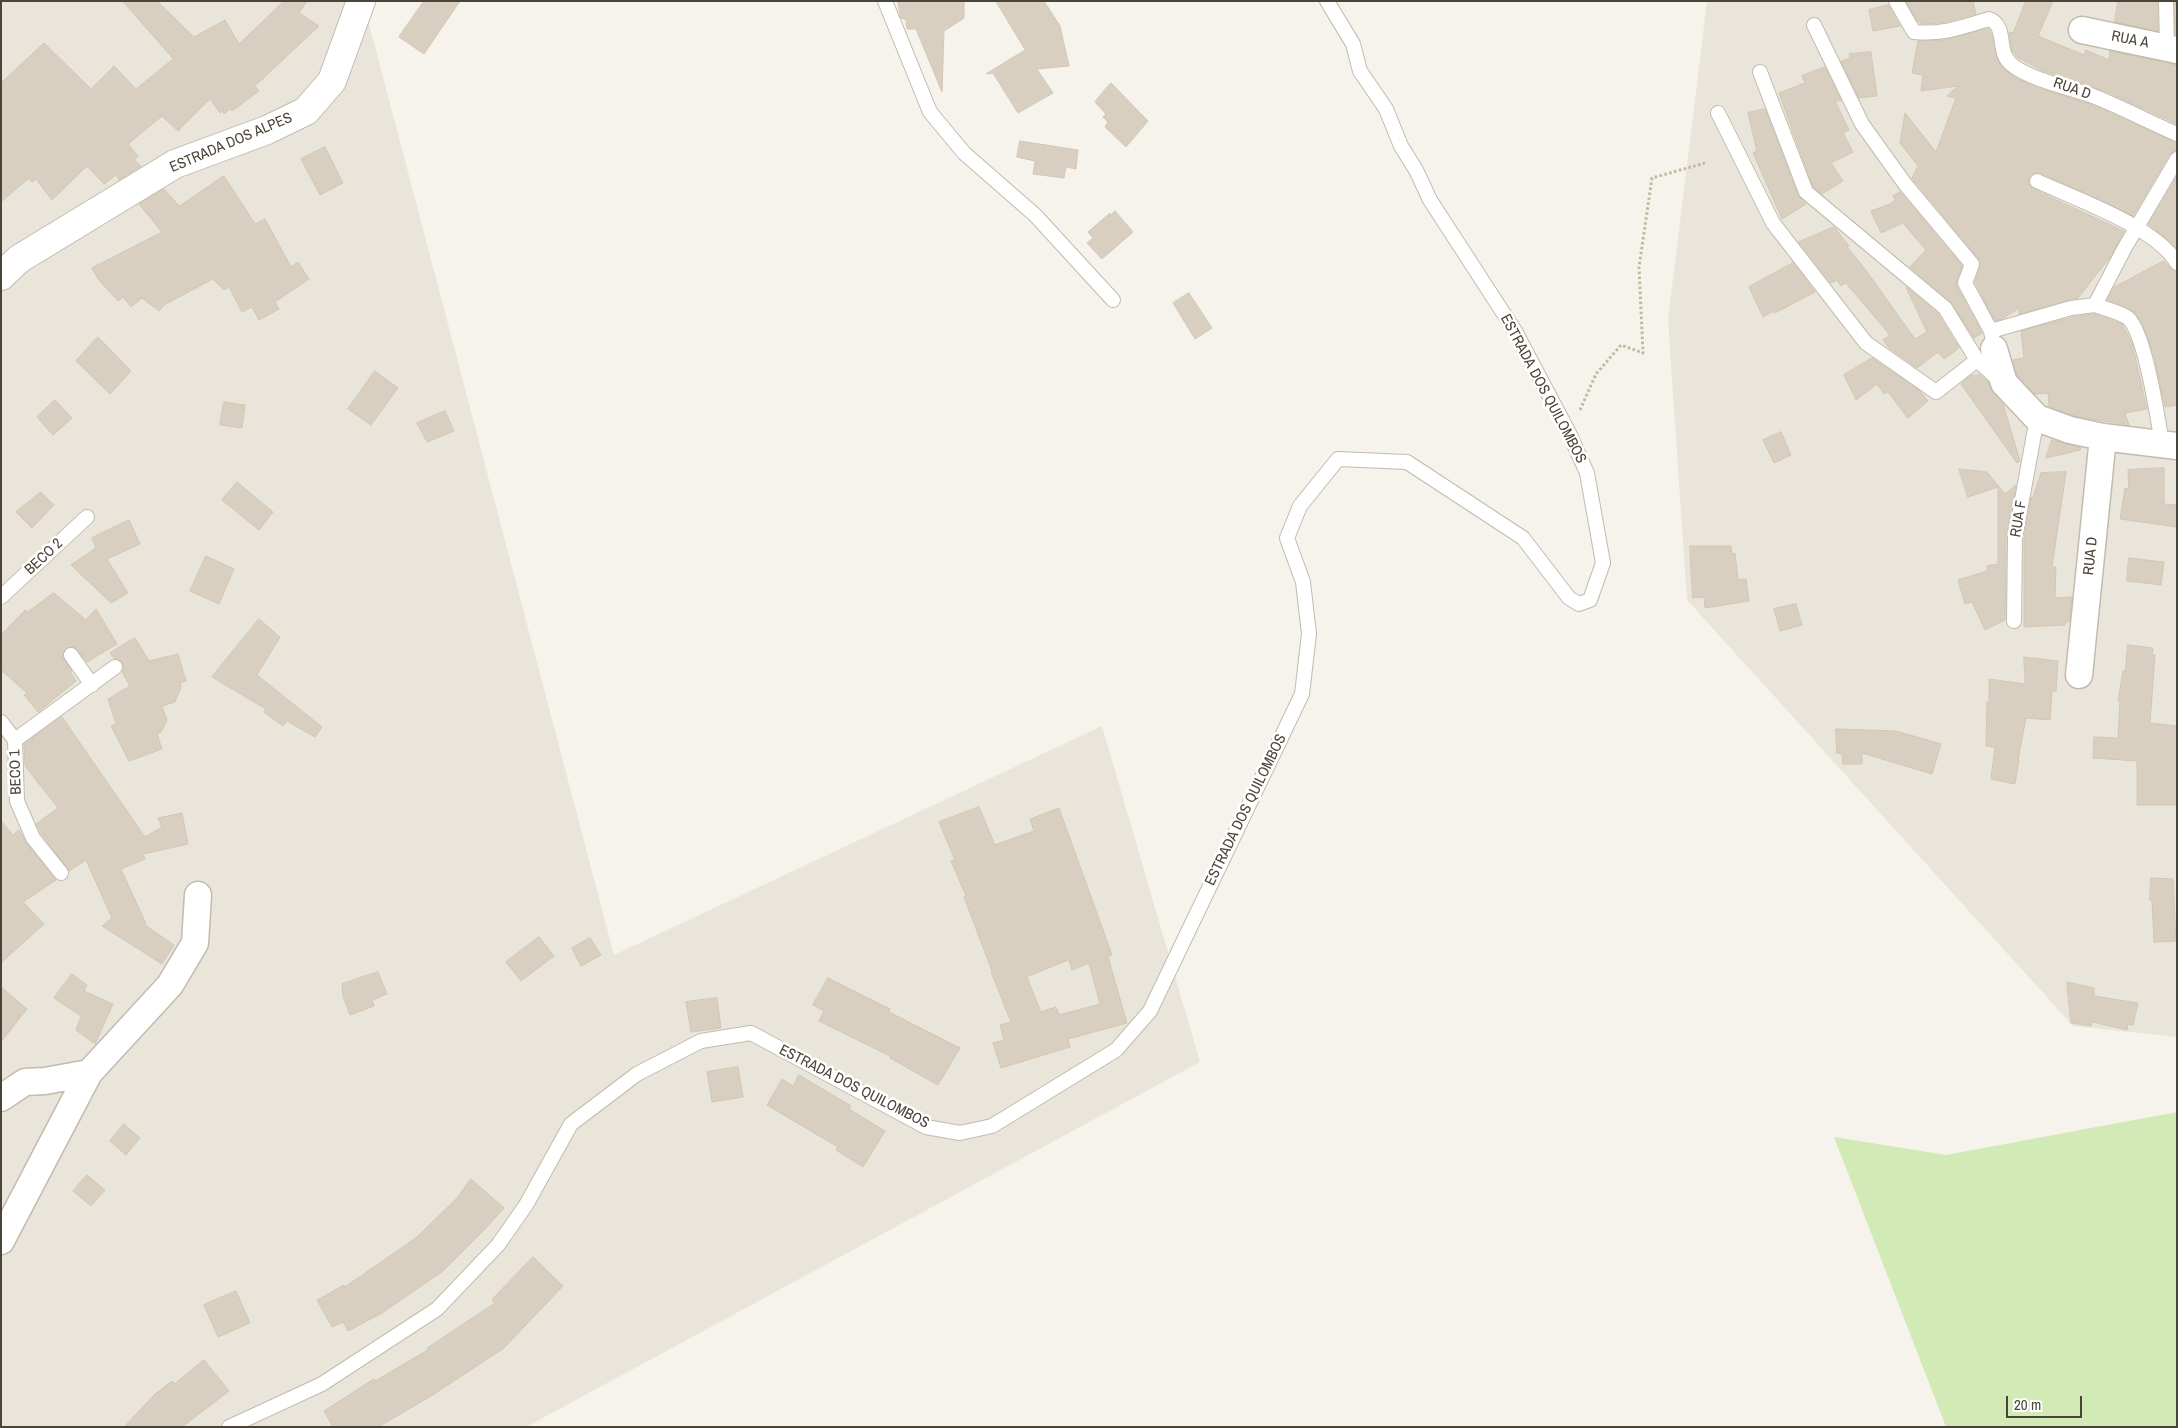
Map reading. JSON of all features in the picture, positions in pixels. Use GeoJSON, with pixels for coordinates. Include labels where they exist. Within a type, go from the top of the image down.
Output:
{"type":"FeatureCollection","features":[{"type":"Feature","properties":{"kind":"street","name":"ESTRADA DOS ALPES"},"geometry":{"type":"LineString","coordinates":[[1,276],[19,259],[175,164],[267,130],[306,111],[332,81],[361,1]]}},
{"type":"Feature","properties":{"kind":"street","name":"RUA A"},"geometry":{"type":"LineString","coordinates":[[2082,30],[2172,49]]}},
{"type":"Feature","properties":{"kind":"street"},"geometry":{"type":"LineString","coordinates":[[1987,347],[2004,383],[2037,418],[2070,430],[2103,437],[2169,445]]}},
{"type":"Feature","properties":{"kind":"street","name":"RUA D"},"geometry":{"type":"LineString","coordinates":[[2079,675],[2103,437]]}},
{"type":"Feature","properties":{"kind":"street"},"geometry":{"type":"LineString","coordinates":[[1,1241],[89,1073],[170,985],[195,942],[198,895]]}},
{"type":"Feature","properties":{"kind":"street"},"geometry":{"type":"LineString","coordinates":[[1,1098],[26,1082],[45,1081],[89,1073]]}},
{"type":"Feature","properties":{"kind":"lane"},"geometry":{"type":"LineString","coordinates":[[885,1],[930,112],[964,153],[1035,214],[1113,300]]}},
{"type":"Feature","properties":{"kind":"lane","name":"ESTRADA DOS QUILOMBOS"},"geometry":{"type":"LineString","coordinates":[[229,1427],[322,1384],[437,1308],[498,1245],[526,1205],[571,1124],[638,1074],[701,1041],[751,1033],[926,1127],[960,1133],[992,1126],[1116,1050],[1150,1011],[1302,694],[1309,634],[1303,582],[1287,538],[1300,506],[1338,459],[1407,462],[1523,538],[1569,598],[1579,604],[1590,600],[1603,563],[1587,473],[1569,433],[1515,331],[1430,200],[1416,170],[1401,146],[1386,109],[1360,72],[1353,44],[1327,1]]}},
{"type":"Feature","properties":{"kind":"lane","name":"RUA D"},"geometry":{"type":"LineString","coordinates":[[1896,1],[1914,32],[1931,34],[1950,32],[1989,19],[1994,21],[1999,25],[2003,53],[2010,64],[2027,73],[2095,97],[2177,134]]}},
{"type":"Feature","properties":{"kind":"lane"},"geometry":{"type":"LineString","coordinates":[[2166,1],[2172,49]]}},
{"type":"Feature","properties":{"kind":"lane"},"geometry":{"type":"LineString","coordinates":[[1814,25],[1862,124],[1906,184],[1972,264],[1965,283],[1987,347]]}},
{"type":"Feature","properties":{"kind":"lane"},"geometry":{"type":"LineString","coordinates":[[1760,72],[1806,192],[1945,308],[1987,347]]}},
{"type":"Feature","properties":{"kind":"lane"},"geometry":{"type":"LineString","coordinates":[[1718,113],[1773,223],[1866,343],[1936,392],[1987,347],[2071,308],[2095,305],[2127,318],[2134,327],[2169,445]]}},
{"type":"Feature","properties":{"kind":"lane"},"geometry":{"type":"LineString","coordinates":[[2095,305],[2177,158]]}},
{"type":"Feature","properties":{"kind":"lane"},"geometry":{"type":"LineString","coordinates":[[2038,181],[2137,227],[2171,252],[2177,263]]}},
{"type":"Feature","properties":{"kind":"lane","name":"RUA F"},"geometry":{"type":"LineString","coordinates":[[2014,620],[2015,538],[2037,418]]}},
{"type":"Feature","properties":{"kind":"lane","name":"BECO 2"},"geometry":{"type":"LineString","coordinates":[[1,597],[87,517]]}},
{"type":"Feature","properties":{"kind":"lane"},"geometry":{"type":"LineString","coordinates":[[71,655],[92,685]]}},
{"type":"Feature","properties":{"kind":"lane"},"geometry":{"type":"LineString","coordinates":[[15,740],[115,667]]}},
{"type":"Feature","properties":{"kind":"lane","name":"BECO 1"},"geometry":{"type":"LineString","coordinates":[[1,722],[15,740],[17,800],[33,838],[61,873]]}},
{"type":"Feature","properties":{"kind":"path"},"geometry":{"type":"LineString","coordinates":[[1569,433],[1596,374],[1621,345],[1642,353],[1639,267],[1652,178],[1705,163]]}},
{"type":"Feature","properties":{"kind":"shaded area"},"geometry":{"type":"Polygon","coordinates":[[[1,1],[363,1],[614,955],[1102,726],[1200,1062],[526,1427],[1,1427],[1,1]]]}},
{"type":"Feature","properties":{"kind":"shaded area"},"geometry":{"type":"Polygon","coordinates":[[[1707,1],[2177,1],[2177,1037],[2073,1026],[1687,600],[1668,320],[1707,1]]]}},
{"type":"Feature","properties":{"kind":"green space"},"geometry":{"type":"Polygon","coordinates":[[[2177,1112],[2177,1427],[1946,1427],[1834,1137],[1946,1155],[2177,1112]]]}},
{"type":"Feature","properties":{"kind":"building"},"geometry":{"type":"Polygon","coordinates":[[[123,1],[157,1],[194,37],[225,20],[239,44],[284,1],[307,1],[299,13],[319,26],[255,86],[259,91],[232,111],[230,109],[224,114],[223,111],[220,113],[210,99],[178,131],[162,116],[128,144],[138,156],[134,160],[141,166],[119,180],[116,175],[104,184],[87,166],[52,200],[36,179],[32,182],[29,178],[1,202],[1,83],[44,43],[91,89],[114,66],[136,89],[173,59],[123,1]]]}},
{"type":"Feature","properties":{"kind":"building"},"geometry":{"type":"Polygon","coordinates":[[[424,1],[460,1],[424,54],[399,37],[424,1]]]}},
{"type":"Feature","properties":{"kind":"building"},"geometry":{"type":"Polygon","coordinates":[[[898,1],[964,1],[964,18],[944,31],[942,92],[916,29],[907,29],[906,20],[901,18],[898,1]]]}},
{"type":"Feature","properties":{"kind":"building"},"geometry":{"type":"Polygon","coordinates":[[[996,1],[1044,1],[1060,26],[1069,66],[1037,69],[1053,93],[1018,113],[993,73],[986,74],[1025,50],[996,1]]]}},
{"type":"Feature","properties":{"kind":"building"},"geometry":{"type":"Polygon","coordinates":[[[1973,1],[1976,14],[1941,23],[1920,24],[1921,21],[1918,22],[1906,2],[1973,1]]]}},
{"type":"Feature","properties":{"kind":"building"},"geometry":{"type":"Polygon","coordinates":[[[2026,1],[2053,1],[2038,36],[2084,55],[2086,50],[2109,60],[2110,51],[2177,65],[2177,124],[2107,92],[2041,70],[2017,57],[2012,50],[2009,32],[2013,33],[2026,1]]]}},
{"type":"Feature","properties":{"kind":"building"},"geometry":{"type":"Polygon","coordinates":[[[2118,1],[2157,1],[2158,31],[2115,22],[2118,1]]]}},
{"type":"Feature","properties":{"kind":"building"},"geometry":{"type":"Polygon","coordinates":[[[2175,1],[2177,1],[2177,35],[2175,34],[2175,1]]]}},
{"type":"Feature","properties":{"kind":"building"},"geometry":{"type":"Polygon","coordinates":[[[1888,5],[1900,26],[1873,31],[1869,10],[1888,5]]]}},
{"type":"Feature","properties":{"kind":"building"},"geometry":{"type":"Polygon","coordinates":[[[1988,29],[1992,35],[1999,63],[2014,77],[2035,87],[2090,104],[2177,143],[2177,150],[2169,155],[2133,216],[2041,173],[2031,174],[2028,182],[2033,189],[2124,231],[2111,256],[2078,298],[2019,314],[2019,308],[2002,319],[1995,321],[1975,282],[1980,267],[1979,259],[1912,178],[1918,166],[1900,143],[1905,113],[1936,152],[1956,98],[1947,96],[1958,86],[1921,91],[1923,75],[1912,73],[1918,41],[1944,40],[1988,29]]]}},
{"type":"Feature","properties":{"kind":"building"},"geometry":{"type":"Polygon","coordinates":[[[1871,52],[1877,96],[1859,98],[1841,61],[1850,58],[1849,54],[1871,52]]]}},
{"type":"Feature","properties":{"kind":"building"},"geometry":{"type":"Polygon","coordinates":[[[1825,67],[1841,101],[1835,101],[1849,130],[1843,133],[1853,152],[1831,163],[1843,181],[1822,194],[1813,187],[1779,93],[1805,83],[1802,76],[1825,67]]]}},
{"type":"Feature","properties":{"kind":"building"},"geometry":{"type":"Polygon","coordinates":[[[1111,83],[1148,121],[1126,147],[1105,127],[1108,122],[1103,117],[1106,114],[1095,102],[1111,83]]]}},
{"type":"Feature","properties":{"kind":"building"},"geometry":{"type":"Polygon","coordinates":[[[1765,109],[1798,195],[1806,204],[1782,219],[1753,153],[1757,151],[1748,113],[1765,109]]]}},
{"type":"Feature","properties":{"kind":"building"},"geometry":{"type":"Polygon","coordinates":[[[1020,141],[1078,150],[1076,169],[1066,167],[1064,178],[1033,174],[1035,161],[1017,157],[1020,141]]]}},
{"type":"Feature","properties":{"kind":"building"},"geometry":{"type":"Polygon","coordinates":[[[325,147],[343,183],[320,195],[301,159],[325,147]]]}},
{"type":"Feature","properties":{"kind":"building"},"geometry":{"type":"Polygon","coordinates":[[[224,176],[255,224],[265,219],[291,267],[298,262],[309,279],[275,302],[279,309],[259,320],[252,307],[242,312],[229,287],[224,290],[213,279],[164,305],[159,311],[142,298],[131,307],[123,297],[118,301],[98,279],[92,268],[162,232],[139,204],[164,189],[179,206],[224,176]]]}},
{"type":"Feature","properties":{"kind":"building"},"geometry":{"type":"Polygon","coordinates":[[[2177,177],[2177,249],[2149,224],[2177,177]]]}},
{"type":"Feature","properties":{"kind":"building"},"geometry":{"type":"Polygon","coordinates":[[[1900,192],[1962,266],[1957,280],[1957,287],[1982,333],[1974,338],[1951,302],[1910,267],[1926,250],[1903,223],[1881,233],[1871,211],[1890,204],[1895,200],[1893,196],[1900,192]]]}},
{"type":"Feature","properties":{"kind":"building"},"geometry":{"type":"Polygon","coordinates":[[[1115,211],[1133,232],[1102,259],[1087,243],[1093,238],[1088,232],[1115,211]]]}},
{"type":"Feature","properties":{"kind":"building"},"geometry":{"type":"Polygon","coordinates":[[[1834,227],[1915,339],[1927,332],[1906,287],[1938,314],[1959,348],[1944,359],[1938,352],[1917,368],[1888,347],[1883,340],[1890,335],[1846,283],[1841,286],[1837,280],[1831,283],[1799,242],[1834,227]]]}},
{"type":"Feature","properties":{"kind":"building"},"geometry":{"type":"Polygon","coordinates":[[[2164,261],[2171,269],[2177,272],[2177,405],[2165,407],[2154,356],[2142,323],[2133,311],[2107,300],[2113,288],[2164,261]]]}},
{"type":"Feature","properties":{"kind":"building"},"geometry":{"type":"Polygon","coordinates":[[[1793,263],[1815,292],[1775,313],[1774,311],[1763,317],[1749,287],[1793,263]]]}},
{"type":"Feature","properties":{"kind":"building"},"geometry":{"type":"Polygon","coordinates":[[[1189,293],[1212,328],[1195,339],[1173,303],[1189,293]]]}},
{"type":"Feature","properties":{"kind":"building"},"geometry":{"type":"Polygon","coordinates":[[[2094,314],[2122,324],[2132,343],[2147,409],[2125,413],[2129,425],[2074,416],[2049,406],[2048,393],[2035,394],[2017,375],[2013,360],[2024,358],[2021,331],[2073,317],[2094,314]]]}},
{"type":"Feature","properties":{"kind":"building"},"geometry":{"type":"Polygon","coordinates":[[[98,337],[131,371],[110,394],[76,361],[98,337]]]}},
{"type":"Feature","properties":{"kind":"building"},"geometry":{"type":"Polygon","coordinates":[[[1872,358],[1920,391],[1928,401],[1908,418],[1888,392],[1884,394],[1877,384],[1856,400],[1844,375],[1872,358]]]}},
{"type":"Feature","properties":{"kind":"building"},"geometry":{"type":"Polygon","coordinates":[[[375,371],[398,388],[371,425],[348,409],[375,371]]]}},
{"type":"Feature","properties":{"kind":"building"},"geometry":{"type":"Polygon","coordinates":[[[1980,375],[1988,382],[1993,393],[2003,404],[2020,461],[2017,463],[1961,384],[1970,376],[1980,375]]]}},
{"type":"Feature","properties":{"kind":"building"},"geometry":{"type":"Polygon","coordinates":[[[55,400],[72,418],[53,435],[37,417],[55,400]]]}},
{"type":"Feature","properties":{"kind":"building"},"geometry":{"type":"Polygon","coordinates":[[[224,402],[245,405],[242,428],[220,425],[224,402]]]}},
{"type":"Feature","properties":{"kind":"building"},"geometry":{"type":"Polygon","coordinates":[[[445,411],[454,431],[427,442],[417,423],[445,411]]]}},
{"type":"Feature","properties":{"kind":"building"},"geometry":{"type":"Polygon","coordinates":[[[1781,432],[1791,455],[1774,463],[1763,440],[1781,432]]]}},
{"type":"Feature","properties":{"kind":"building"},"geometry":{"type":"Polygon","coordinates":[[[2052,440],[2081,448],[2080,450],[2046,458],[2052,440]]]}},
{"type":"Feature","properties":{"kind":"building"},"geometry":{"type":"Polygon","coordinates":[[[2164,468],[2164,504],[2177,505],[2177,527],[2120,519],[2125,488],[2129,489],[2128,470],[2164,468]]]}},
{"type":"Feature","properties":{"kind":"building"},"geometry":{"type":"Polygon","coordinates":[[[1959,469],[1987,472],[2005,494],[2016,485],[2006,538],[2005,620],[1985,630],[1972,602],[1965,604],[1958,580],[1987,571],[1987,566],[1998,564],[1998,487],[1968,497],[1959,469]]]}},
{"type":"Feature","properties":{"kind":"building"},"geometry":{"type":"Polygon","coordinates":[[[2066,472],[2052,567],[2056,567],[2055,598],[2072,597],[2069,622],[2065,622],[2065,625],[2024,627],[2024,539],[2031,497],[2032,500],[2041,473],[2066,472]]]}},
{"type":"Feature","properties":{"kind":"building"},"geometry":{"type":"Polygon","coordinates":[[[237,482],[273,512],[259,530],[222,500],[237,482]]]}},
{"type":"Feature","properties":{"kind":"building"},"geometry":{"type":"Polygon","coordinates":[[[41,492],[54,505],[32,528],[16,512],[41,492]]]}},
{"type":"Feature","properties":{"kind":"building"},"geometry":{"type":"Polygon","coordinates":[[[129,520],[140,544],[107,559],[128,593],[111,603],[71,565],[96,548],[92,538],[129,520]]]}},
{"type":"Feature","properties":{"kind":"building"},"geometry":{"type":"Polygon","coordinates":[[[1690,546],[1731,546],[1732,554],[1735,553],[1738,580],[1746,579],[1749,601],[1705,608],[1704,597],[1693,598],[1690,546]]]}},
{"type":"Feature","properties":{"kind":"building"},"geometry":{"type":"Polygon","coordinates":[[[206,556],[234,569],[219,604],[190,591],[206,556]]]}},
{"type":"Feature","properties":{"kind":"building"},"geometry":{"type":"Polygon","coordinates":[[[2129,558],[2164,562],[2161,585],[2127,581],[2129,558]]]}},
{"type":"Feature","properties":{"kind":"building"},"geometry":{"type":"Polygon","coordinates":[[[54,593],[86,620],[96,609],[117,644],[87,662],[75,647],[66,648],[62,656],[76,681],[38,712],[24,695],[27,693],[1,670],[1,635],[25,610],[27,612],[54,593]]]}},
{"type":"Feature","properties":{"kind":"building"},"geometry":{"type":"Polygon","coordinates":[[[1796,604],[1802,625],[1780,631],[1774,609],[1796,604]]]}},
{"type":"Feature","properties":{"kind":"building"},"geometry":{"type":"Polygon","coordinates":[[[259,619],[280,637],[257,675],[322,727],[315,737],[287,721],[283,726],[264,712],[266,709],[212,677],[259,619]]]}},
{"type":"Feature","properties":{"kind":"building"},"geometry":{"type":"Polygon","coordinates":[[[135,638],[149,661],[178,654],[186,681],[180,683],[181,687],[175,702],[162,706],[167,720],[161,732],[157,734],[162,749],[129,761],[111,726],[116,724],[108,699],[130,686],[122,672],[124,667],[122,662],[114,658],[110,653],[135,638]]]}},
{"type":"Feature","properties":{"kind":"building"},"geometry":{"type":"Polygon","coordinates":[[[2128,645],[2153,648],[2152,655],[2155,655],[2150,723],[2177,726],[2177,805],[2137,805],[2137,761],[2093,758],[2094,737],[2118,738],[2120,701],[2118,701],[2123,671],[2125,671],[2128,645]]]}},
{"type":"Feature","properties":{"kind":"building"},"geometry":{"type":"Polygon","coordinates":[[[2024,657],[2058,661],[2056,691],[2052,691],[2050,720],[2026,718],[2015,784],[1991,779],[1995,747],[1986,746],[1987,702],[1989,703],[1989,679],[2025,684],[2024,657]]]}},
{"type":"Feature","properties":{"kind":"building"},"geometry":{"type":"Polygon","coordinates":[[[62,717],[145,837],[162,827],[158,818],[182,813],[188,844],[143,854],[145,859],[121,869],[145,925],[174,945],[162,964],[102,926],[112,918],[86,860],[69,871],[36,824],[58,808],[25,766],[24,744],[62,717]]]}},
{"type":"Feature","properties":{"kind":"building"},"geometry":{"type":"Polygon","coordinates":[[[1836,729],[1896,731],[1941,744],[1932,774],[1862,753],[1862,764],[1843,764],[1842,754],[1837,753],[1836,729]]]}},
{"type":"Feature","properties":{"kind":"building"},"geometry":{"type":"Polygon","coordinates":[[[979,807],[995,845],[1034,831],[1030,819],[1059,808],[1112,955],[1108,957],[1127,1023],[1068,1039],[1070,1047],[1001,1068],[993,1043],[1004,1040],[1000,1025],[1011,1022],[964,897],[966,896],[951,861],[955,860],[939,822],[979,807]],[[1069,960],[1027,977],[1041,1012],[1056,1007],[1059,1015],[1100,1004],[1089,963],[1072,970],[1069,960]]]}},
{"type":"Feature","properties":{"kind":"building"},"geometry":{"type":"Polygon","coordinates":[[[1,821],[13,835],[19,830],[26,843],[56,880],[23,902],[44,924],[1,963],[1,821]]]}},
{"type":"Feature","properties":{"kind":"building"},"geometry":{"type":"Polygon","coordinates":[[[2151,878],[2173,879],[2176,941],[2154,942],[2152,900],[2150,900],[2151,878]]]}},
{"type":"Feature","properties":{"kind":"building"},"geometry":{"type":"Polygon","coordinates":[[[539,937],[554,956],[521,981],[506,962],[539,937]]]}},
{"type":"Feature","properties":{"kind":"building"},"geometry":{"type":"Polygon","coordinates":[[[590,938],[601,955],[581,966],[572,948],[590,938]]]}},
{"type":"Feature","properties":{"kind":"building"},"geometry":{"type":"Polygon","coordinates":[[[378,972],[387,994],[372,1000],[374,1006],[350,1015],[343,996],[342,984],[378,972]]]}},
{"type":"Feature","properties":{"kind":"building"},"geometry":{"type":"Polygon","coordinates":[[[72,974],[87,985],[84,991],[113,1004],[95,1044],[76,1030],[81,1016],[54,998],[72,974]]]}},
{"type":"Feature","properties":{"kind":"building"},"geometry":{"type":"Polygon","coordinates":[[[828,978],[890,1009],[889,1012],[960,1048],[938,1085],[890,1058],[890,1056],[819,1021],[824,1011],[813,1005],[828,978]]]}},
{"type":"Feature","properties":{"kind":"building"},"geometry":{"type":"Polygon","coordinates":[[[2067,982],[2094,988],[2094,996],[2138,1003],[2133,1025],[2128,1024],[2127,1030],[2092,1022],[2091,1026],[2071,1023],[2067,982]]]}},
{"type":"Feature","properties":{"kind":"building"},"geometry":{"type":"Polygon","coordinates":[[[1,987],[27,1009],[1,1042],[1,987]]]}},
{"type":"Feature","properties":{"kind":"building"},"geometry":{"type":"Polygon","coordinates":[[[717,998],[721,1028],[691,1032],[686,1002],[717,998]]]}},
{"type":"Feature","properties":{"kind":"building"},"geometry":{"type":"Polygon","coordinates":[[[738,1067],[743,1097],[712,1102],[707,1072],[738,1067]]]}},
{"type":"Feature","properties":{"kind":"building"},"geometry":{"type":"Polygon","coordinates":[[[799,1075],[851,1106],[849,1109],[885,1131],[863,1167],[836,1150],[838,1147],[767,1105],[782,1079],[793,1086],[799,1075]]]}},
{"type":"Feature","properties":{"kind":"building"},"geometry":{"type":"Polygon","coordinates":[[[124,1124],[140,1138],[126,1155],[110,1141],[124,1124]]]}},
{"type":"Feature","properties":{"kind":"building"},"geometry":{"type":"Polygon","coordinates":[[[87,1175],[105,1190],[91,1206],[73,1191],[87,1175]]]}},
{"type":"Feature","properties":{"kind":"building"},"geometry":{"type":"Polygon","coordinates":[[[471,1179],[504,1208],[485,1229],[443,1271],[382,1313],[348,1331],[343,1322],[332,1327],[317,1300],[344,1285],[345,1287],[417,1237],[457,1198],[471,1179]]]}},
{"type":"Feature","properties":{"kind":"building"},"geometry":{"type":"Polygon","coordinates":[[[533,1257],[563,1286],[504,1348],[431,1396],[378,1427],[333,1427],[324,1411],[374,1379],[375,1381],[428,1350],[427,1348],[495,1303],[492,1300],[533,1257]]]}},
{"type":"Feature","properties":{"kind":"building"},"geometry":{"type":"Polygon","coordinates":[[[236,1291],[250,1323],[218,1337],[204,1305],[236,1291]]]}},
{"type":"Feature","properties":{"kind":"building"},"geometry":{"type":"Polygon","coordinates":[[[204,1360],[229,1391],[182,1427],[124,1427],[155,1394],[172,1381],[174,1384],[204,1360]]]}}]}
